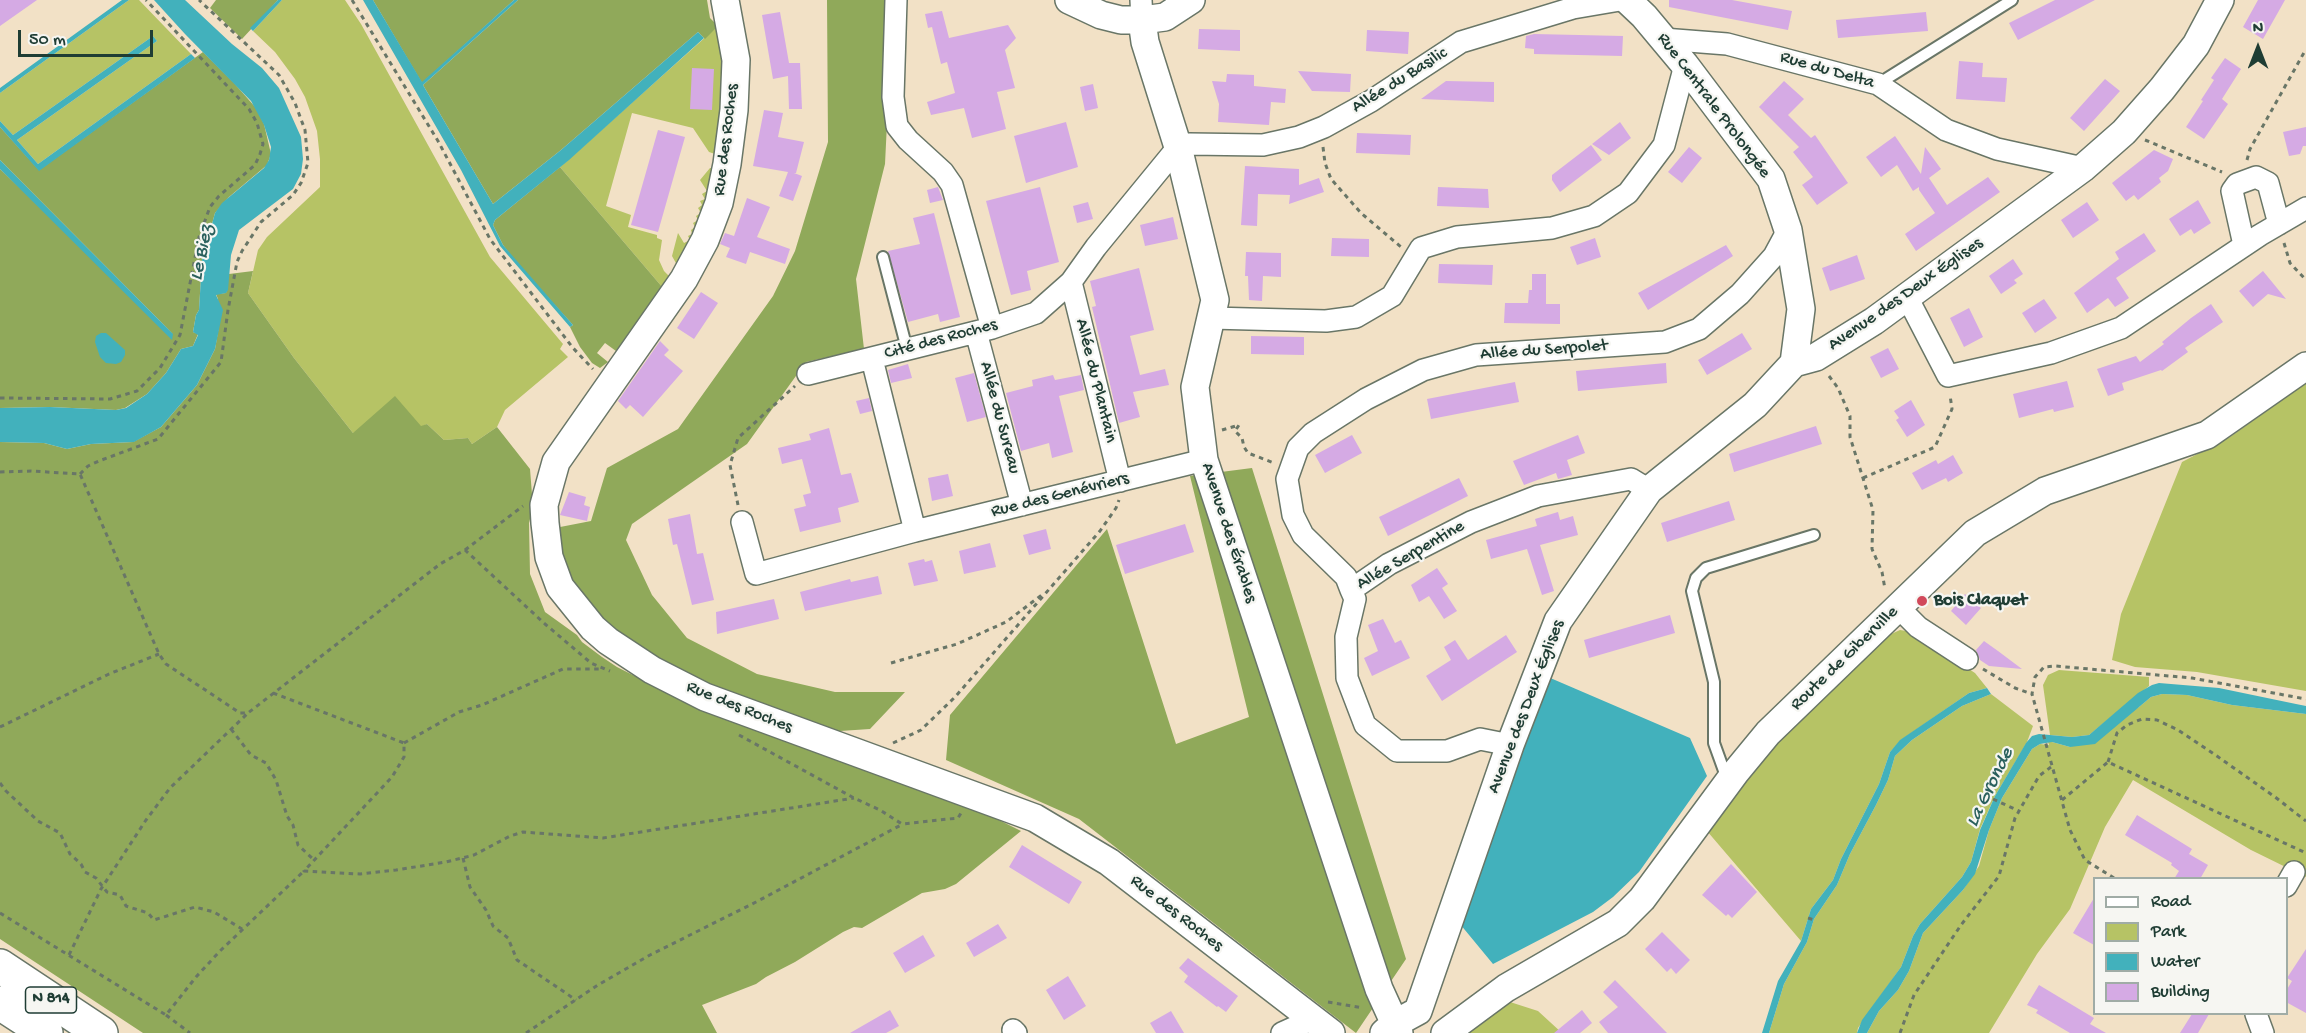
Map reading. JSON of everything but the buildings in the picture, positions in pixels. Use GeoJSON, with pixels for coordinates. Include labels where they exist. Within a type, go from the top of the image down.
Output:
{"type":"FeatureCollection","features":[{"type":"Feature","properties":{"kind":"highway","name":"N 814"},"geometry":{"type":"LineString","coordinates":[[0,966],[101,1033]]}},
{"type":"Feature","properties":{"kind":"highway","name":"N 814"},"geometry":{"type":"LineString","coordinates":[[0,1003],[46,1033]]}},
{"type":"Feature","properties":{"kind":"street","name":"Rue des Roches"},"geometry":{"type":"LineString","coordinates":[[725,0],[736,60],[734,110],[728,164],[719,203],[705,240],[684,279],[556,462],[544,505],[549,557],[560,587],[593,628],[608,641],[652,670],[705,698],[1035,818],[1109,862],[1322,1026]]}},
{"type":"Feature","properties":{"kind":"street","name":"Allée du Sureau"},"geometry":{"type":"LineString","coordinates":[[896,0],[893,97],[897,126],[908,140],[943,172],[952,185],[1022,505]]}},
{"type":"Feature","properties":{"kind":"street"},"geometry":{"type":"LineString","coordinates":[[1069,0],[1101,15],[1121,20],[1142,10],[1165,17],[1191,0]]}},
{"type":"Feature","properties":{"kind":"street","name":"Allée du Basilic"},"geometry":{"type":"LineString","coordinates":[[1178,147],[1190,144],[1263,145],[1299,137],[1324,127],[1371,101],[1461,42],[1573,8],[1620,0]]}},
{"type":"Feature","properties":{"kind":"street","name":"Rue Centrale Prolongée"},"geometry":{"type":"LineString","coordinates":[[1627,0],[1644,16],[1686,65],[1771,179],[1788,230],[1801,309],[1805,360]]}},
{"type":"Feature","properties":{"kind":"street","name":"Avenue des Deux Églises"},"geometry":{"type":"LineString","coordinates":[[1392,1030],[1418,1011],[1510,745],[1558,621],[1649,490],[1755,405],[1805,360],[1874,321],[2082,168],[2124,132],[2196,45],[2220,0]]}},
{"type":"Feature","properties":{"kind":"street","name":"Avenue des Érables"},"geometry":{"type":"LineString","coordinates":[[1142,10],[1145,42],[1178,147],[1215,300],[1195,387],[1203,449],[1392,1030]]}},
{"type":"Feature","properties":{"kind":"street","name":"Rue du Delta"},"geometry":{"type":"LineString","coordinates":[[1663,39],[1727,44],[1878,84],[1946,130],[1996,149],[2082,168]]}},
{"type":"Feature","properties":{"kind":"street"},"geometry":{"type":"LineString","coordinates":[[1210,318],[1326,321],[1356,317],[1392,296],[1421,248],[1457,237],[1552,228],[1594,216],[1628,193],[1664,145],[1686,65]]}},
{"type":"Feature","properties":{"kind":"street","name":"Cité des Roches"},"geometry":{"type":"LineString","coordinates":[[808,374],[984,330],[1036,313],[1071,282],[1178,147]]}},
{"type":"Feature","properties":{"kind":"street"},"geometry":{"type":"LineString","coordinates":[[2244,245],[2232,191],[2247,181],[2268,183],[2279,224]]}},
{"type":"Feature","properties":{"kind":"street"},"geometry":{"type":"LineString","coordinates":[[1907,297],[1948,376],[2051,353],[2121,328],[2244,245],[2306,208]]}},
{"type":"Feature","properties":{"kind":"street","name":"Allée du Serpolet"},"geometry":{"type":"LineString","coordinates":[[1351,590],[1346,577],[1303,534],[1293,515],[1287,479],[1289,470],[1298,448],[1313,433],[1366,399],[1423,370],[1476,355],[1665,342],[1699,329],[1747,287],[1774,256],[1788,230]]}},
{"type":"Feature","properties":{"kind":"street","name":"Allée du Plantain"},"geometry":{"type":"LineString","coordinates":[[1071,282],[1120,481]]}},
{"type":"Feature","properties":{"kind":"street"},"geometry":{"type":"LineString","coordinates":[[872,359],[915,531]]}},
{"type":"Feature","properties":{"kind":"street","name":"Route de Giberville"},"geometry":{"type":"LineString","coordinates":[[1445,1033],[1506,988],[1618,923],[1642,899],[1768,733],[1891,598],[1974,533],[2045,491],[2207,435],[2306,366]]}},
{"type":"Feature","properties":{"kind":"street","name":"Rue des Genévriers"},"geometry":{"type":"LineString","coordinates":[[742,522],[756,574],[915,531],[1120,481],[1203,449]]}},
{"type":"Feature","properties":{"kind":"street","name":"Allée Serpentine"},"geometry":{"type":"LineString","coordinates":[[1510,745],[1480,739],[1447,751],[1397,751],[1365,725],[1347,678],[1346,637],[1355,599],[1351,590],[1389,564],[1471,522],[1538,496],[1631,479],[1649,490]]}},
{"type":"Feature","properties":{"kind":"street"},"geometry":{"type":"LineString","coordinates":[[1891,598],[1918,627],[1967,659]]}},
{"type":"Feature","properties":{"kind":"street"},"geometry":{"type":"LineString","coordinates":[[2256,1015],[2263,1033]]}},
{"type":"Feature","properties":{"kind":"street"},"geometry":{"type":"LineString","coordinates":[[1282,1033],[1322,1026]]}},
{"type":"Feature","properties":{"kind":"lane"},"geometry":{"type":"LineString","coordinates":[[1878,84],[2012,0]]}},
{"type":"Feature","properties":{"kind":"lane"},"geometry":{"type":"LineString","coordinates":[[883,256],[907,349]]}},
{"type":"Feature","properties":{"kind":"lane"},"geometry":{"type":"LineString","coordinates":[[1728,783],[1714,743],[1714,682],[1692,591],[1696,578],[1706,568],[1814,535]]}},
{"type":"Feature","properties":{"kind":"path"},"geometry":{"type":"LineString","coordinates":[[0,398],[110,399],[137,391],[160,368],[180,335],[199,237],[210,207],[219,196],[255,165],[260,154],[262,144],[257,123],[249,109],[146,0]]}},
{"type":"Feature","properties":{"kind":"path"},"geometry":{"type":"LineString","coordinates":[[0,472],[80,474],[99,460],[158,439],[221,362],[237,262],[242,251],[261,222],[292,195],[301,183],[308,163],[304,130],[295,103],[279,75],[199,0]]}},
{"type":"Feature","properties":{"kind":"path"},"geometry":{"type":"LineString","coordinates":[[352,0],[438,141],[490,239],[573,348],[597,374],[611,384]]}},
{"type":"Feature","properties":{"kind":"path"},"geometry":{"type":"LineString","coordinates":[[2124,132],[2247,181],[2245,168],[2250,149],[2306,49]]}},
{"type":"Feature","properties":{"kind":"path"},"geometry":{"type":"LineString","coordinates":[[1324,127],[1324,155],[1331,179],[1361,213],[1392,241],[1416,257]]}},
{"type":"Feature","properties":{"kind":"path"},"geometry":{"type":"LineString","coordinates":[[2279,224],[2290,262],[2306,280]]}},
{"type":"Feature","properties":{"kind":"path"},"geometry":{"type":"LineString","coordinates":[[1805,360],[1838,388],[1850,416],[1850,437],[1873,510],[1872,549],[1891,598]]}},
{"type":"Feature","properties":{"kind":"path"},"geometry":{"type":"LineString","coordinates":[[742,522],[730,465],[738,438],[808,374]]}},
{"type":"Feature","properties":{"kind":"path"},"geometry":{"type":"LineString","coordinates":[[1863,478],[1935,447],[1952,409],[1948,376]]}},
{"type":"Feature","properties":{"kind":"path"},"geometry":{"type":"LineString","coordinates":[[1203,449],[1232,426],[1239,425],[1235,431],[1242,438],[1248,453],[1289,470]]}},
{"type":"Feature","properties":{"kind":"path"},"geometry":{"type":"LineString","coordinates":[[80,474],[159,654],[166,664],[240,713],[248,713]]}},
{"type":"Feature","properties":{"kind":"path"},"geometry":{"type":"LineString","coordinates":[[872,758],[883,745],[902,740],[921,730],[956,697],[1100,531],[1116,508],[1121,492],[1120,481]]}},
{"type":"Feature","properties":{"kind":"path"},"geometry":{"type":"LineString","coordinates":[[69,955],[102,887],[146,820],[170,789],[248,713],[440,564],[465,550],[494,528]]}},
{"type":"Feature","properties":{"kind":"path"},"geometry":{"type":"LineString","coordinates":[[465,550],[591,663],[615,673]]}},
{"type":"Feature","properties":{"kind":"path"},"geometry":{"type":"LineString","coordinates":[[891,663],[957,644],[1006,622],[1050,590]]}},
{"type":"Feature","properties":{"kind":"path"},"geometry":{"type":"LineString","coordinates":[[0,727],[109,674],[159,654]]}},
{"type":"Feature","properties":{"kind":"path"},"geometry":{"type":"LineString","coordinates":[[1967,659],[2015,688],[2032,694]]}},
{"type":"Feature","properties":{"kind":"path"},"geometry":{"type":"LineString","coordinates":[[2111,877],[2085,860],[2070,830],[2032,694],[2035,677],[2044,667],[2055,666],[2192,678],[2306,699]]}},
{"type":"Feature","properties":{"kind":"path"},"geometry":{"type":"LineString","coordinates":[[405,743],[459,712],[482,705],[562,669],[606,669]]}},
{"type":"Feature","properties":{"kind":"path"},"geometry":{"type":"LineString","coordinates":[[273,693],[405,743]]}},
{"type":"Feature","properties":{"kind":"path"},"geometry":{"type":"LineString","coordinates":[[2061,800],[2108,762],[2117,733],[2127,725],[2142,719],[2157,720],[2178,730],[2214,754],[2275,796],[2306,821]]}},
{"type":"Feature","properties":{"kind":"path"},"geometry":{"type":"LineString","coordinates":[[231,729],[250,755],[266,763],[276,780],[298,845],[314,860]]}},
{"type":"Feature","properties":{"kind":"path"},"geometry":{"type":"LineString","coordinates":[[736,733],[902,824]]}},
{"type":"Feature","properties":{"kind":"path"},"geometry":{"type":"LineString","coordinates":[[166,1015],[196,976],[304,871],[392,777],[405,757],[405,743]]}},
{"type":"Feature","properties":{"kind":"path"},"geometry":{"type":"LineString","coordinates":[[2108,762],[2306,853]]}},
{"type":"Feature","properties":{"kind":"path"},"geometry":{"type":"LineString","coordinates":[[1900,1033],[1914,995],[1960,925],[1999,876],[2015,818],[2038,776],[2051,767]]}},
{"type":"Feature","properties":{"kind":"path"},"geometry":{"type":"LineString","coordinates":[[0,783],[6,792],[38,821],[60,833],[70,854],[81,864],[85,872],[96,878],[107,892],[120,895],[126,906],[148,913],[154,920],[195,907],[214,912],[243,929]]}},
{"type":"Feature","properties":{"kind":"path"},"geometry":{"type":"LineString","coordinates":[[304,871],[360,874],[463,858],[474,855],[510,836],[524,832],[603,838],[854,798]]}},
{"type":"Feature","properties":{"kind":"path"},"geometry":{"type":"LineString","coordinates":[[1993,799],[2019,812]]}},
{"type":"Feature","properties":{"kind":"path"},"geometry":{"type":"LineString","coordinates":[[526,1033],[650,955],[756,902],[902,824],[958,818],[963,810]]}},
{"type":"Feature","properties":{"kind":"path"},"geometry":{"type":"LineString","coordinates":[[463,858],[470,887],[486,910],[493,926],[508,938],[517,960],[576,1000]]}},
{"type":"Feature","properties":{"kind":"path"},"geometry":{"type":"LineString","coordinates":[[0,913],[166,1015],[190,1033]]}},
{"type":"Feature","properties":{"kind":"path"},"geometry":{"type":"LineString","coordinates":[[1808,918],[1814,920]]}},
{"type":"Feature","properties":{"kind":"green space"},"geometry":{"type":"Polygon","coordinates":[[[129,0],[139,0],[191,54],[38,164],[17,140],[157,41],[153,36],[13,135],[0,121],[0,93],[129,0]]]}},
{"type":"Feature","properties":{"kind":"green space"},"geometry":{"type":"Polygon","coordinates":[[[216,0],[278,0],[242,39],[210,8],[216,0]]]}},
{"type":"Feature","properties":{"kind":"green space"},"geometry":{"type":"Polygon","coordinates":[[[282,0],[345,0],[361,24],[490,257],[563,344],[560,349],[568,357],[505,410],[497,427],[472,444],[468,438],[444,440],[427,424],[421,427],[353,433],[294,358],[248,293],[258,250],[267,237],[320,187],[317,131],[305,97],[275,52],[253,31],[282,0]]]}},
{"type":"Feature","properties":{"kind":"green space"},"geometry":{"type":"Polygon","coordinates":[[[373,0],[514,0],[422,83],[373,0]]]}},
{"type":"Feature","properties":{"kind":"green space"},"geometry":{"type":"Polygon","coordinates":[[[518,0],[707,0],[710,18],[718,26],[705,39],[698,32],[561,150],[493,204],[423,85],[518,0]]]}},
{"type":"Feature","properties":{"kind":"green space"},"geometry":{"type":"Polygon","coordinates":[[[827,0],[893,0],[885,164],[856,279],[864,349],[806,362],[747,444],[632,524],[626,540],[652,595],[687,638],[757,674],[835,692],[905,692],[870,729],[825,732],[719,690],[638,648],[589,610],[557,564],[555,528],[591,521],[607,468],[678,429],[773,296],[795,251],[828,142],[827,0]]]}},
{"type":"Feature","properties":{"kind":"green space"},"geometry":{"type":"Polygon","coordinates":[[[718,26],[723,72],[715,154],[709,152],[693,128],[632,113],[606,206],[631,215],[628,227],[657,235],[657,238],[662,240],[659,260],[670,277],[663,288],[560,167],[718,26]]]}},
{"type":"Feature","properties":{"kind":"green space"},"geometry":{"type":"Polygon","coordinates":[[[203,52],[256,108],[264,124],[271,154],[267,165],[229,197],[215,213],[202,260],[199,310],[193,332],[198,334],[193,346],[181,349],[166,373],[147,394],[125,408],[116,410],[50,407],[0,408],[0,169],[173,334],[0,160],[0,127],[39,170],[203,52]]]}},
{"type":"Feature","properties":{"kind":"green space"},"geometry":{"type":"Polygon","coordinates":[[[560,167],[663,288],[616,351],[605,343],[597,353],[608,362],[600,368],[592,363],[580,347],[570,327],[573,325],[516,262],[503,245],[493,225],[495,220],[560,167]]]}},
{"type":"Feature","properties":{"kind":"green space"},"geometry":{"type":"Polygon","coordinates":[[[712,168],[707,191],[700,180],[712,168]]]}},
{"type":"Feature","properties":{"kind":"green space"},"geometry":{"type":"Polygon","coordinates":[[[705,199],[700,218],[687,247],[677,265],[672,256],[678,233],[684,243],[690,240],[688,236],[692,234],[691,230],[695,227],[693,223],[698,220],[696,216],[701,213],[698,208],[702,205],[700,201],[705,199]]]}},
{"type":"Feature","properties":{"kind":"green space"},"geometry":{"type":"Polygon","coordinates":[[[253,271],[248,293],[294,358],[353,433],[395,396],[421,426],[427,424],[444,440],[468,438],[472,444],[497,427],[530,469],[533,507],[529,523],[530,574],[545,612],[602,657],[688,703],[987,814],[1021,831],[956,884],[945,889],[922,893],[862,928],[854,927],[843,932],[756,984],[702,1005],[717,1033],[143,1033],[0,939],[0,442],[44,443],[67,449],[91,444],[133,442],[161,427],[197,385],[215,349],[219,326],[216,294],[226,293],[229,274],[253,271]]]}},
{"type":"Feature","properties":{"kind":"green space"},"geometry":{"type":"Polygon","coordinates":[[[2306,383],[2306,691],[2197,672],[2135,667],[2112,660],[2121,614],[2182,462],[2230,437],[2306,383]]]}},
{"type":"Feature","properties":{"kind":"green space"},"geometry":{"type":"Polygon","coordinates":[[[1252,468],[1406,959],[1356,1033],[1079,819],[946,760],[950,715],[1107,529],[1176,744],[1249,717],[1190,476],[1252,468]]]}},
{"type":"Feature","properties":{"kind":"green space"},"geometry":{"type":"Polygon","coordinates":[[[1900,630],[1912,632],[1975,673],[1987,688],[1969,693],[1901,740],[1890,752],[1879,784],[1841,859],[1833,880],[1811,909],[1801,941],[1707,831],[1770,748],[1889,635],[1900,630]]]}},
{"type":"Feature","properties":{"kind":"green space"},"geometry":{"type":"Polygon","coordinates":[[[2059,670],[2149,677],[2149,686],[2089,735],[2072,737],[2050,735],[2043,685],[2048,675],[2059,670]]]}},
{"type":"Feature","properties":{"kind":"green space"},"geometry":{"type":"Polygon","coordinates":[[[1991,694],[2033,726],[2027,742],[1995,796],[1980,829],[1971,862],[1962,877],[1920,924],[1901,967],[1858,1028],[1857,1033],[1769,1033],[1784,984],[1807,942],[1814,919],[1837,885],[1850,854],[1876,805],[1888,780],[1895,756],[1912,740],[1962,706],[1991,694]]]}},
{"type":"Feature","properties":{"kind":"green space"},"geometry":{"type":"Polygon","coordinates":[[[2162,694],[2187,695],[2232,705],[2306,714],[2306,877],[2251,850],[2133,780],[2105,827],[2070,909],[2037,954],[1989,1033],[1867,1033],[1879,1011],[1898,990],[1909,971],[1923,933],[1963,890],[1979,866],[1989,830],[2002,798],[2032,749],[2040,744],[2049,745],[2048,742],[2070,747],[2139,707],[2151,697],[2162,694]]]}},
{"type":"Feature","properties":{"kind":"green space"},"geometry":{"type":"Polygon","coordinates":[[[1510,1002],[1538,1011],[1562,1033],[1468,1033],[1510,1002]]]}},
{"type":"Feature","properties":{"kind":"water"},"geometry":{"type":"Polygon","coordinates":[[[122,0],[129,0],[0,93],[0,88],[122,0]]]}},
{"type":"Feature","properties":{"kind":"water"},"geometry":{"type":"Polygon","coordinates":[[[154,0],[185,0],[232,44],[262,68],[279,88],[301,137],[303,159],[301,174],[293,189],[239,230],[231,255],[228,290],[226,293],[216,295],[223,310],[215,349],[197,385],[161,427],[134,442],[91,444],[67,449],[44,443],[0,442],[0,408],[50,407],[116,410],[126,408],[147,394],[166,373],[181,349],[193,346],[198,335],[193,332],[199,310],[202,260],[215,213],[222,203],[264,168],[269,160],[271,147],[264,125],[251,101],[154,0]]]}},
{"type":"Feature","properties":{"kind":"water"},"geometry":{"type":"Polygon","coordinates":[[[278,0],[282,0],[253,31],[250,28],[278,0]]]}},
{"type":"Feature","properties":{"kind":"water"},"geometry":{"type":"Polygon","coordinates":[[[363,0],[373,0],[422,82],[514,0],[518,0],[423,85],[493,204],[561,150],[698,32],[704,38],[569,160],[495,220],[493,225],[503,245],[573,325],[570,327],[500,246],[461,170],[363,0]]]}},
{"type":"Feature","properties":{"kind":"water"},"geometry":{"type":"Polygon","coordinates":[[[153,36],[157,41],[17,140],[38,164],[191,54],[195,58],[39,171],[0,127],[0,121],[13,135],[153,36]]]}},
{"type":"Feature","properties":{"kind":"water"},"geometry":{"type":"Polygon","coordinates":[[[0,160],[173,334],[172,340],[0,169],[0,160]]]}},
{"type":"Feature","properties":{"kind":"water"},"geometry":{"type":"Polygon","coordinates":[[[106,333],[125,350],[121,362],[106,363],[100,357],[95,342],[96,336],[106,333]]]}},
{"type":"Feature","properties":{"kind":"water"},"geometry":{"type":"Polygon","coordinates":[[[1548,677],[1690,738],[1707,776],[1639,872],[1613,897],[1593,912],[1493,964],[1460,924],[1548,677]]]}},
{"type":"Feature","properties":{"kind":"water"},"geometry":{"type":"Polygon","coordinates":[[[2159,683],[2219,688],[2306,706],[2306,714],[2232,705],[2187,695],[2162,694],[2151,697],[2095,744],[2070,747],[2052,742],[2040,744],[2032,749],[2002,798],[1975,874],[1923,933],[1909,971],[1898,990],[1879,1011],[1867,1033],[1857,1033],[1862,1020],[1901,967],[1920,924],[1962,877],[1971,862],[1980,830],[1995,796],[2032,736],[2039,734],[2072,737],[2089,735],[2138,693],[2159,683]]]}},
{"type":"Feature","properties":{"kind":"water"},"geometry":{"type":"Polygon","coordinates":[[[1987,688],[1991,694],[1962,706],[1912,740],[1895,756],[1888,780],[1876,805],[1850,854],[1837,885],[1814,919],[1807,942],[1784,984],[1769,1033],[1762,1033],[1778,981],[1801,941],[1811,909],[1833,880],[1841,859],[1879,784],[1890,752],[1900,740],[1969,693],[1987,688]]]}},
{"type":"Feature","properties":{"kind":"place","name":"Bois Claquet"},"geometry":{"type":"Point","coordinates":[1922,601]}},
{"type":"Feature","properties":{"kind":"water label","name":"Le Biez"},"geometry":{"type":"Point","coordinates":[203,253]}},
{"type":"Feature","properties":{"kind":"water label","name":"La Gronde"},"geometry":{"type":"Point","coordinates":[1991,788]}}]}
